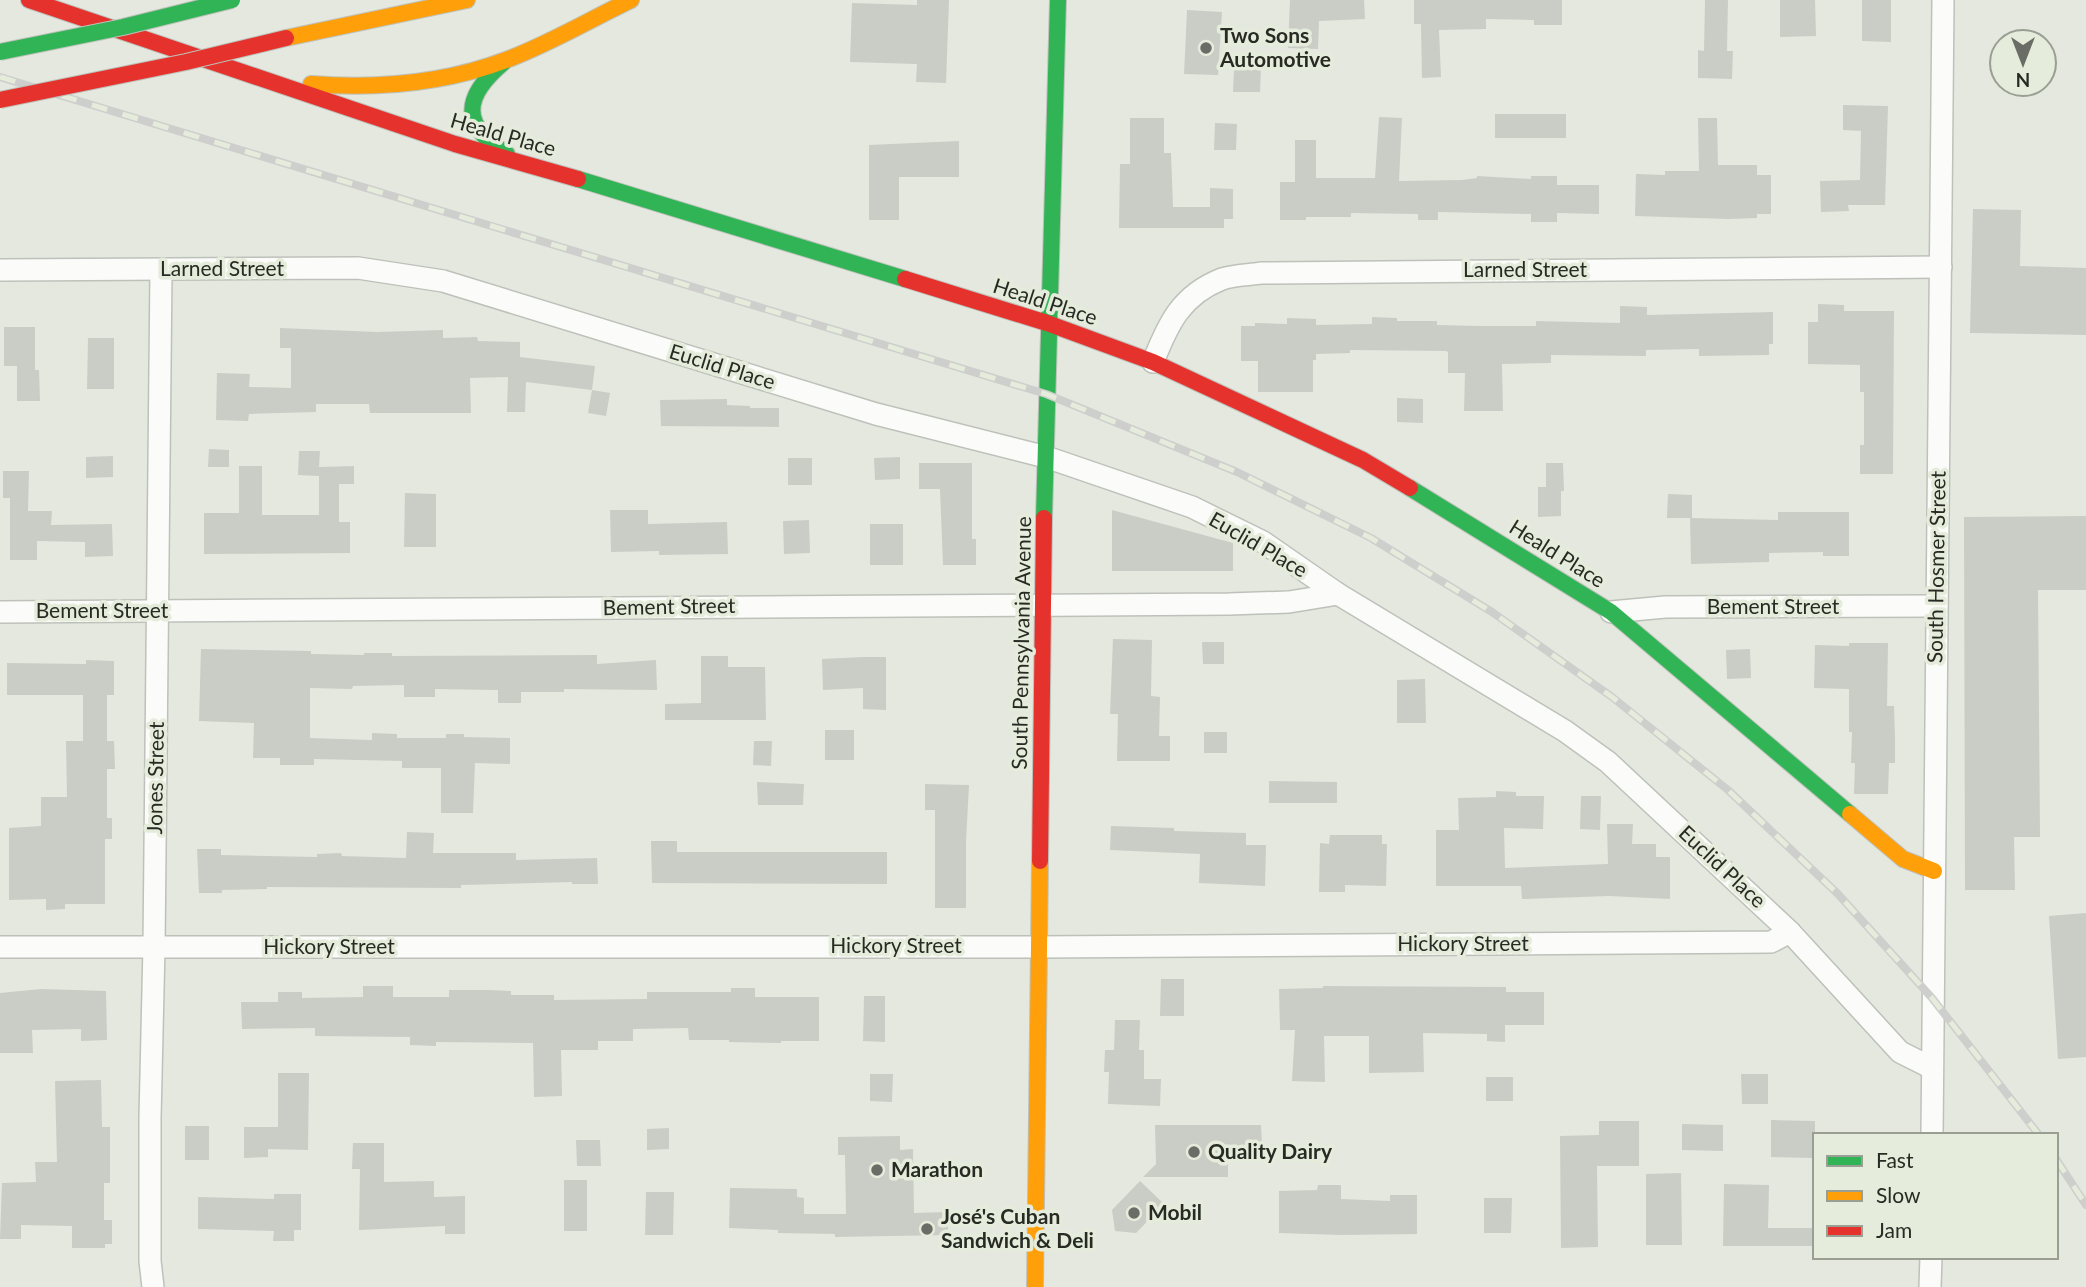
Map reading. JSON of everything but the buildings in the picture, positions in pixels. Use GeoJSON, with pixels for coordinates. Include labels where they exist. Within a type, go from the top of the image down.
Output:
{"type":"FeatureCollection","features":[{"type":"Feature","properties":{"kind":"main road","name":"Heald Place"},"geometry":{"type":"LineString","coordinates":[[29,0],[443,140],[520,161],[1047,323],[1153,362],[1363,460],[1611,612],[1903,859],[1934,871]]}},
{"type":"Feature","properties":{"kind":"main road"},"geometry":{"type":"LineString","coordinates":[[0,52],[135,24],[232,0]]}},
{"type":"Feature","properties":{"kind":"main road"},"geometry":{"type":"LineString","coordinates":[[0,100],[467,0]]}},
{"type":"Feature","properties":{"kind":"main road"},"geometry":{"type":"LineString","coordinates":[[246,72],[311,84],[377,88],[441,80],[507,60],[631,0]]}},
{"type":"Feature","properties":{"kind":"main road","name":"South Pennsylvania Avenue"},"geometry":{"type":"LineString","coordinates":[[1035,1287],[1047,323],[1058,0]]}},
{"type":"Feature","properties":{"kind":"main road"},"geometry":{"type":"LineString","coordinates":[[507,60],[479,87],[474,99],[473,114],[477,128],[488,143],[520,161]]}},
{"type":"Feature","properties":{"kind":"street","name":"South Hosmer Street"},"geometry":{"type":"LineString","coordinates":[[1932,1133],[1942,0]]}},
{"type":"Feature","properties":{"kind":"street","name":"Larned Street"},"geometry":{"type":"LineString","coordinates":[[1153,362],[1175,312],[1195,294],[1223,279],[1261,273],[1941,267]]}},
{"type":"Feature","properties":{"kind":"street","name":"Larned Street"},"geometry":{"type":"LineString","coordinates":[[0,270],[358,268],[443,281]]}},
{"type":"Feature","properties":{"kind":"street","name":"Jones Street"},"geometry":{"type":"LineString","coordinates":[[153,1287],[150,1261],[150,1118],[161,270]]}},
{"type":"Feature","properties":{"kind":"street","name":"Euclid Place"},"geometry":{"type":"LineString","coordinates":[[443,281],[876,414],[1045,457],[1192,507],[1263,542],[1338,594],[1553,724],[1608,762],[1790,932],[1900,1052],[1931,1068]]}},
{"type":"Feature","properties":{"kind":"street","name":"Bement Street"},"geometry":{"type":"LineString","coordinates":[[0,612],[1289,602],[1338,594]]}},
{"type":"Feature","properties":{"kind":"street","name":"Bement Street"},"geometry":{"type":"LineString","coordinates":[[1611,612],[1665,607],[1936,606]]}},
{"type":"Feature","properties":{"kind":"street","name":"Hickory Street"},"geometry":{"type":"LineString","coordinates":[[0,947],[1039,947],[1772,942],[1790,932]]}},
{"type":"Feature","properties":{"kind":"street"},"geometry":{"type":"LineString","coordinates":[[1930,1287],[1931,1259]]}},
{"type":"Feature","properties":{"kind":"railway"},"geometry":{"type":"LineString","coordinates":[[0,77],[1046,394],[1237,472],[1371,538],[1492,612],[1612,697],[1728,790],[1837,893],[1932,998],[2037,1133]]}},
{"type":"Feature","properties":{"kind":"railway"},"geometry":{"type":"LineString","coordinates":[[2058,1162],[2086,1205]]}},
{"type":"Feature","properties":{"kind":"traffic: fast"},"geometry":{"type":"LineString","coordinates":[[0,52],[123,27],[232,0]]}},
{"type":"Feature","properties":{"kind":"traffic: fast"},"geometry":{"type":"LineString","coordinates":[[1044,518],[1058,0]]}},
{"type":"Feature","properties":{"kind":"traffic: fast"},"geometry":{"type":"LineString","coordinates":[[503,63],[480,87],[472,110],[481,132],[507,154]]}},
{"type":"Feature","properties":{"kind":"traffic: fast"},"geometry":{"type":"LineString","coordinates":[[578,179],[905,279]]}},
{"type":"Feature","properties":{"kind":"traffic: fast"},"geometry":{"type":"LineString","coordinates":[[1410,488],[1611,612],[1850,814]]}},
{"type":"Feature","properties":{"kind":"traffic: slow"},"geometry":{"type":"LineString","coordinates":[[286,38],[467,0]]}},
{"type":"Feature","properties":{"kind":"traffic: slow"},"geometry":{"type":"LineString","coordinates":[[311,84],[386,85],[458,75],[522,54],[631,0]]}},
{"type":"Feature","properties":{"kind":"traffic: slow"},"geometry":{"type":"LineString","coordinates":[[1850,814],[1903,859],[1934,871]]}},
{"type":"Feature","properties":{"kind":"traffic: slow"},"geometry":{"type":"LineString","coordinates":[[1035,1287],[1040,861]]}},
{"type":"Feature","properties":{"kind":"traffic: jam"},"geometry":{"type":"LineString","coordinates":[[29,0],[455,144],[578,179]]}},
{"type":"Feature","properties":{"kind":"traffic: jam"},"geometry":{"type":"LineString","coordinates":[[0,100],[186,62],[286,38]]}},
{"type":"Feature","properties":{"kind":"traffic: jam"},"geometry":{"type":"LineString","coordinates":[[905,279],[1047,323],[1153,362],[1363,460],[1410,488]]}},
{"type":"Feature","properties":{"kind":"traffic: jam"},"geometry":{"type":"LineString","coordinates":[[1040,861],[1044,518]]}},
{"type":"Feature","properties":{"kind":"place","name":"Two Sons Automotive"},"geometry":{"type":"Point","coordinates":[1206,48]}},
{"type":"Feature","properties":{"kind":"place","name":"Quality Dairy"},"geometry":{"type":"Point","coordinates":[1194,1152]}},
{"type":"Feature","properties":{"kind":"place","name":"Marathon"},"geometry":{"type":"Point","coordinates":[877,1170]}},
{"type":"Feature","properties":{"kind":"place","name":"Mobil"},"geometry":{"type":"Point","coordinates":[1134,1213]}},
{"type":"Feature","properties":{"kind":"place","name":"José's Cuban Sandwich & Deli"},"geometry":{"type":"Point","coordinates":[927,1229]}}]}
